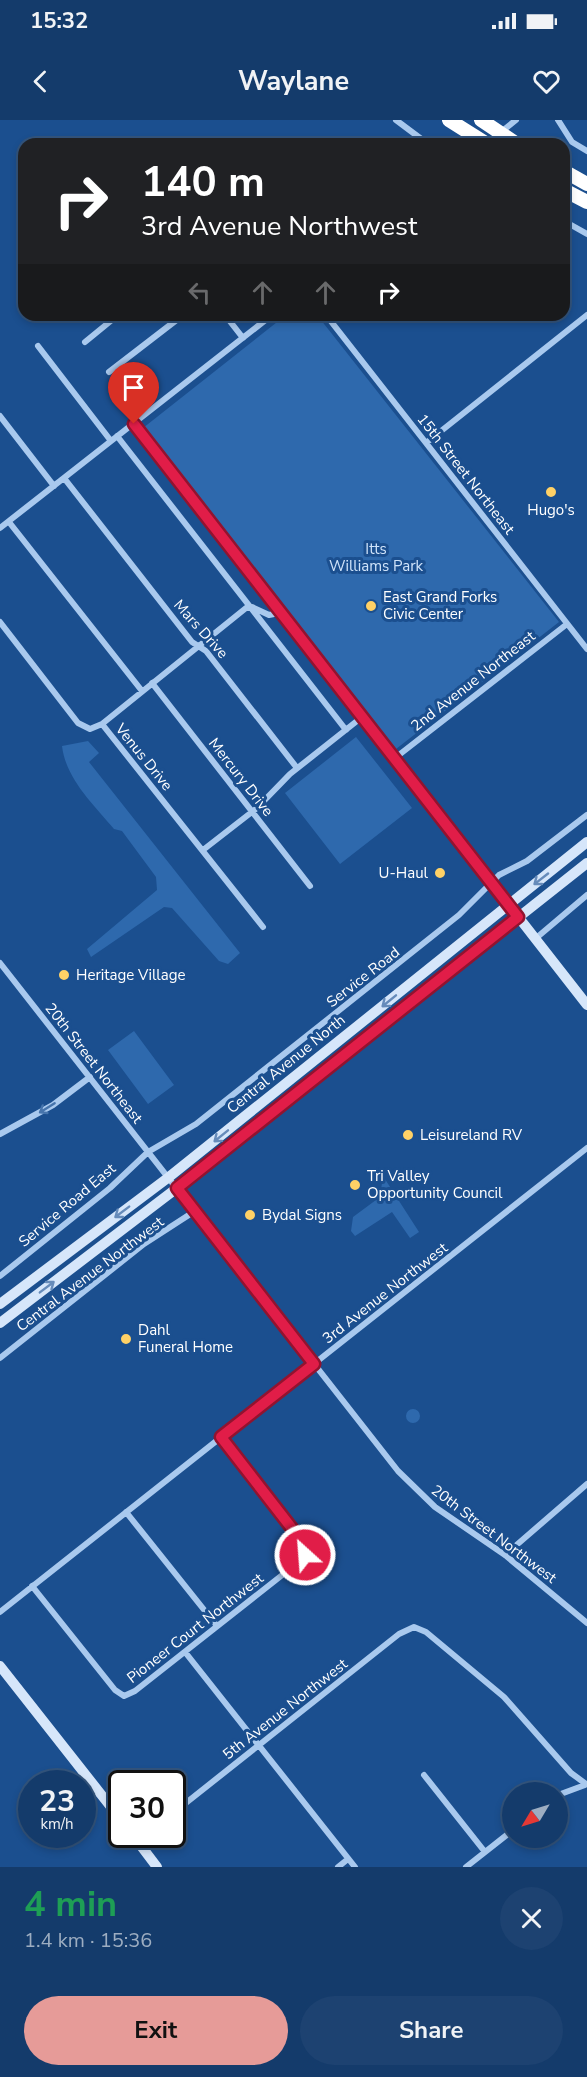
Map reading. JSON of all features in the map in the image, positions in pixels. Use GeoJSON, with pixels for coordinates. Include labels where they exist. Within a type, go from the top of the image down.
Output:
{"type":"FeatureCollection","features":[{"type":"Feature","properties":{"kind":"highway"},"geometry":{"type":"LineString","coordinates":[[449,120],[477,138]]}},
{"type":"Feature","properties":{"kind":"highway"},"geometry":{"type":"LineString","coordinates":[[481,120],[507,138]]}},
{"type":"Feature","properties":{"kind":"highway"},"geometry":{"type":"LineString","coordinates":[[570,174],[587,184]]}},
{"type":"Feature","properties":{"kind":"highway"},"geometry":{"type":"LineString","coordinates":[[570,193],[587,202]]}},
{"type":"Feature","properties":{"kind":"main road","name":"Central Avenue North"},"geometry":{"type":"LineString","coordinates":[[0,1304],[169,1177],[587,842]]}},
{"type":"Feature","properties":{"kind":"main road","name":"Central Avenue North"},"geometry":{"type":"LineString","coordinates":[[0,1323],[177,1188],[587,863]]}},
{"type":"Feature","properties":{"kind":"main road"},"geometry":{"type":"LineString","coordinates":[[508,905],[587,1005]]}},
{"type":"Feature","properties":{"kind":"main road"},"geometry":{"type":"LineString","coordinates":[[0,1666],[108,1803]]}},
{"type":"Feature","properties":{"kind":"main road"},"geometry":{"type":"LineString","coordinates":[[145,1848],[157,1867]]}},
{"type":"Feature","properties":{"kind":"street"},"geometry":{"type":"LineString","coordinates":[[396,120],[420,138]]}},
{"type":"Feature","properties":{"kind":"street"},"geometry":{"type":"LineString","coordinates":[[494,138],[516,120]]}},
{"type":"Feature","properties":{"kind":"street"},"geometry":{"type":"LineString","coordinates":[[558,120],[569,138]]}},
{"type":"Feature","properties":{"kind":"street"},"geometry":{"type":"LineString","coordinates":[[570,139],[587,151]]}},
{"type":"Feature","properties":{"kind":"street"},"geometry":{"type":"LineString","coordinates":[[570,224],[587,234]]}},
{"type":"Feature","properties":{"kind":"street"},"geometry":{"type":"LineString","coordinates":[[426,443],[587,315]]}},
{"type":"Feature","properties":{"kind":"street"},"geometry":{"type":"LineString","coordinates":[[85,342],[111,321]]}},
{"type":"Feature","properties":{"kind":"street"},"geometry":{"type":"LineString","coordinates":[[109,372],[175,321]]}},
{"type":"Feature","properties":{"kind":"street"},"geometry":{"type":"LineString","coordinates":[[230,321],[243,338]]}},
{"type":"Feature","properties":{"kind":"street"},"geometry":{"type":"LineString","coordinates":[[0,528],[264,321]]}},
{"type":"Feature","properties":{"kind":"street","name":"15th Street Northeast"},"geometry":{"type":"LineString","coordinates":[[331,321],[587,649]]}},
{"type":"Feature","properties":{"kind":"street"},"geometry":{"type":"LineString","coordinates":[[38,346],[346,730]]}},
{"type":"Feature","properties":{"kind":"street"},"geometry":{"type":"LineString","coordinates":[[0,416],[54,486]]}},
{"type":"Feature","properties":{"kind":"street"},"geometry":{"type":"LineString","coordinates":[[134,424],[508,905]]}},
{"type":"Feature","properties":{"kind":"street","name":"Mars Drive"},"geometry":{"type":"LineString","coordinates":[[64,478],[192,642],[206,651],[297,768]]}},
{"type":"Feature","properties":{"kind":"street"},"geometry":{"type":"LineString","coordinates":[[9,522],[142,691]]}},
{"type":"Feature","properties":{"kind":"street"},"geometry":{"type":"LineString","coordinates":[[249,607],[265,615],[279,613]]}},
{"type":"Feature","properties":{"kind":"street"},"geometry":{"type":"LineString","coordinates":[[102,724],[249,607]]}},
{"type":"Feature","properties":{"kind":"street","name":"Venus Drive"},"geometry":{"type":"LineString","coordinates":[[0,622],[78,723],[90,729],[102,724],[263,927]]}},
{"type":"Feature","properties":{"kind":"street","name":"2nd Avenue Northeast"},"geometry":{"type":"LineString","coordinates":[[395,758],[567,624]]}},
{"type":"Feature","properties":{"kind":"street","name":"Mercury Drive"},"geometry":{"type":"LineString","coordinates":[[152,683],[310,886]]}},
{"type":"Feature","properties":{"kind":"street"},"geometry":{"type":"LineString","coordinates":[[203,850],[252,811],[297,768],[362,717]]}},
{"type":"Feature","properties":{"kind":"street","name":"Service Road"},"geometry":{"type":"LineString","coordinates":[[148,1152],[185,1132],[206,1116],[459,915],[503,872],[536,855],[587,815]]}},
{"type":"Feature","properties":{"kind":"street"},"geometry":{"type":"LineString","coordinates":[[536,939],[587,895]]}},
{"type":"Feature","properties":{"kind":"street","name":"20th Street Northeast"},"geometry":{"type":"LineString","coordinates":[[0,963],[169,1177]]}},
{"type":"Feature","properties":{"kind":"street"},"geometry":{"type":"LineString","coordinates":[[0,1134],[53,1105],[90,1077]]}},
{"type":"Feature","properties":{"kind":"street","name":"3rd Avenue Northwest"},"geometry":{"type":"LineString","coordinates":[[0,1612],[587,1148]]}},
{"type":"Feature","properties":{"kind":"street","name":"Service Road East"},"geometry":{"type":"LineString","coordinates":[[0,1276],[110,1188],[148,1152]]}},
{"type":"Feature","properties":{"kind":"street","name":"20th Street Northwest"},"geometry":{"type":"LineString","coordinates":[[169,1177],[399,1471],[435,1507],[505,1555],[587,1623]]}},
{"type":"Feature","properties":{"kind":"street","name":"Central Avenue Northwest"},"geometry":{"type":"LineString","coordinates":[[0,1358],[144,1244],[195,1211]]}},
{"type":"Feature","properties":{"kind":"street","name":"Pioneer Court Northwest"},"geometry":{"type":"LineString","coordinates":[[33,1586],[120,1695],[130,1694],[300,1561],[306,1552],[304,1544],[221,1437]]}},
{"type":"Feature","properties":{"kind":"street"},"geometry":{"type":"LineString","coordinates":[[505,1555],[587,1484]]}},
{"type":"Feature","properties":{"kind":"street"},"geometry":{"type":"LineString","coordinates":[[126,1512],[217,1626]]}},
{"type":"Feature","properties":{"kind":"street","name":"5th Avenue Northwest"},"geometry":{"type":"LineString","coordinates":[[186,1803],[399,1634],[414,1627],[426,1632],[504,1697],[571,1773],[587,1784]]}},
{"type":"Feature","properties":{"kind":"street"},"geometry":{"type":"LineString","coordinates":[[185,1652],[355,1867]]}},
{"type":"Feature","properties":{"kind":"street"},"geometry":{"type":"LineString","coordinates":[[424,1775],[485,1851]]}},
{"type":"Feature","properties":{"kind":"street"},"geometry":{"type":"LineString","coordinates":[[568,1790],[587,1784]]}},
{"type":"Feature","properties":{"kind":"street"},"geometry":{"type":"LineString","coordinates":[[466,1867],[502,1838]]}},
{"type":"Feature","properties":{"kind":"street"},"geometry":{"type":"LineString","coordinates":[[338,1867],[348,1859]]}},
{"type":"Feature","properties":{"kind":"green space","name":"Itts Williams Park"},"geometry":{"type":"Polygon","coordinates":[[[278,321],[322,321],[559,622],[396,749],[143,428],[278,321]]]}},
{"type":"Feature","properties":{"kind":"green space"},"geometry":{"type":"Polygon","coordinates":[[[356,737],[412,808],[340,864],[285,793],[356,737]]]}},
{"type":"Feature","properties":{"kind":"green space"},"geometry":{"type":"Polygon","coordinates":[[[88,741],[99,753],[89,762],[240,953],[228,964],[219,961],[172,908],[164,907],[91,957],[87,949],[157,890],[156,877],[122,831],[114,829],[89,800],[69,769],[62,746],[88,741]]]}},
{"type":"Feature","properties":{"kind":"green space"},"geometry":{"type":"Polygon","coordinates":[[[134,1031],[174,1085],[148,1104],[108,1050],[134,1031]]]}},
{"type":"Feature","properties":{"kind":"green space"},"geometry":{"type":"Polygon","coordinates":[[[383,1176],[419,1232],[410,1238],[392,1212],[355,1236],[351,1231],[353,1217],[380,1197],[383,1176]]]}},
{"type":"Feature","properties":{"kind":"green space"},"geometry":{"type":"Polygon","coordinates":[[[413,1409],[418,1411],[420,1416],[418,1421],[413,1423],[408,1421],[406,1416],[408,1411],[413,1409]]]}},
{"type":"Feature","properties":{"kind":"place","name":"Hugo's"},"geometry":{"type":"Point","coordinates":[551,492]}},
{"type":"Feature","properties":{"kind":"place","name":"East Grand Forks Civic Center"},"geometry":{"type":"Point","coordinates":[371,606]}},
{"type":"Feature","properties":{"kind":"place","name":"U-Haul"},"geometry":{"type":"Point","coordinates":[440,873]}},
{"type":"Feature","properties":{"kind":"place","name":"Heritage Village"},"geometry":{"type":"Point","coordinates":[64,975]}},
{"type":"Feature","properties":{"kind":"place","name":"Leisureland RV"},"geometry":{"type":"Point","coordinates":[408,1135]}},
{"type":"Feature","properties":{"kind":"place","name":"Tri Valley Opportunity Council"},"geometry":{"type":"Point","coordinates":[355,1185]}},
{"type":"Feature","properties":{"kind":"place","name":"Bydal Signs"},"geometry":{"type":"Point","coordinates":[250,1215]}},
{"type":"Feature","properties":{"kind":"place","name":"Dahl Funeral Home"},"geometry":{"type":"Point","coordinates":[126,1339]}},
{"type":"Feature","properties":{"kind":"route"},"geometry":{"type":"LineString","coordinates":[[134,424],[518,917],[177,1188],[314,1364],[221,1437],[304,1544],[305,1555]]}}]}
